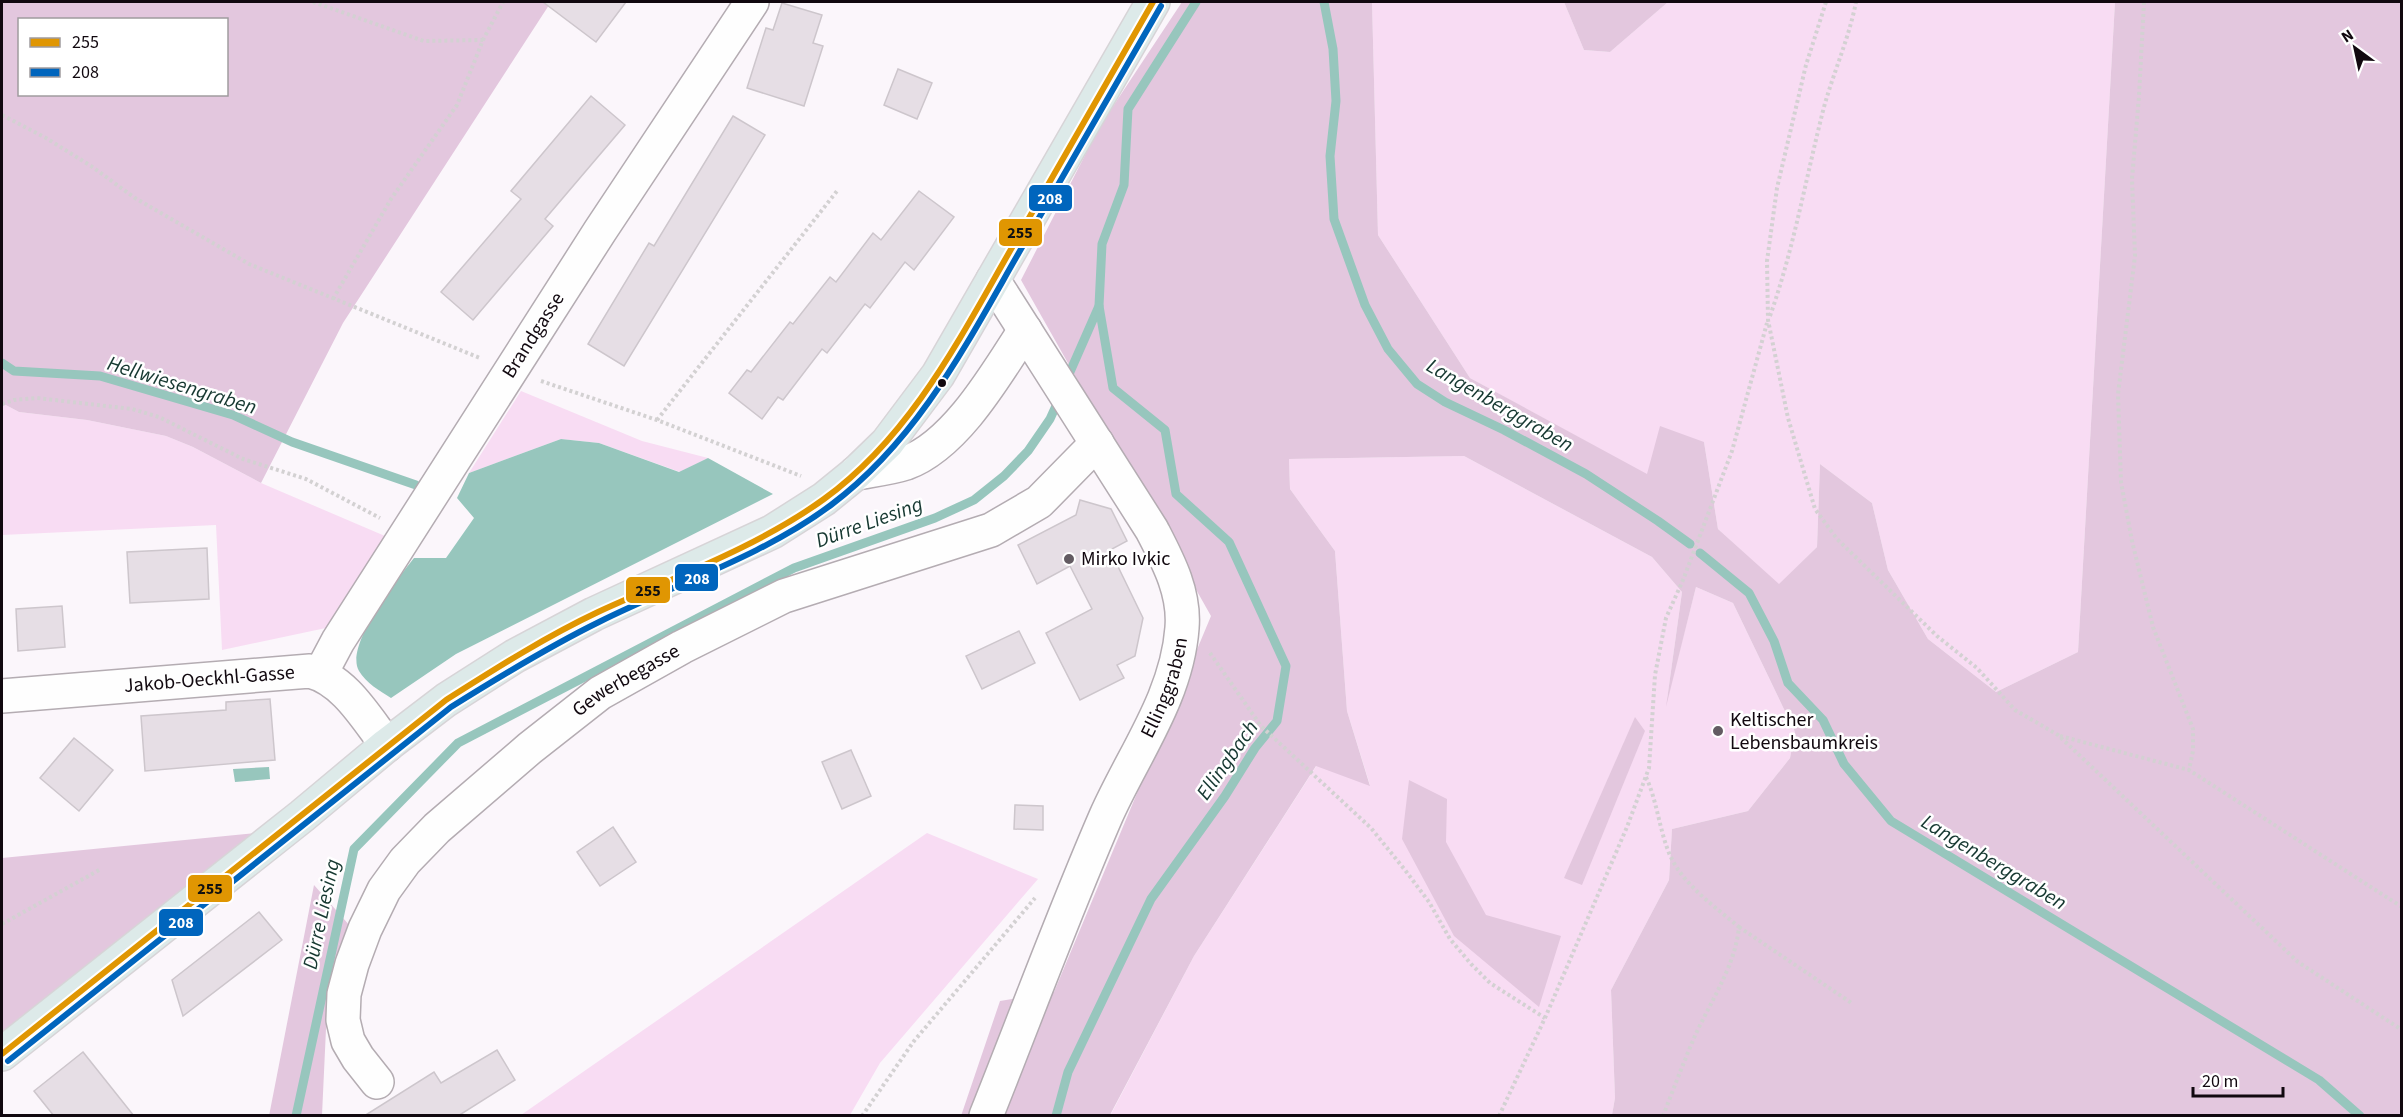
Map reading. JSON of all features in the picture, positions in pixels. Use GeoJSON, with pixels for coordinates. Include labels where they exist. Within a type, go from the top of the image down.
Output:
{"type":"FeatureCollection","features":[{"type":"Feature","properties":{"kind":"main road"},"geometry":{"type":"LineString","coordinates":[[2,1054],[446,700],[515,656],[604,610],[772,532],[847,482],[887,443],[934,381],[1153,2]]}},
{"type":"Feature","properties":{"kind":"street","name":"Brandgasse"},"geometry":{"type":"LineString","coordinates":[[321,673],[338,640],[510,370],[752,2]]}},
{"type":"Feature","properties":{"kind":"street","name":"Ellinggraben"},"geometry":{"type":"LineString","coordinates":[[986,1116],[1106,816],[1172,681],[1182,630],[1182,605],[1171,567],[1152,530],[993,280]]}},
{"type":"Feature","properties":{"kind":"street"},"geometry":{"type":"LineString","coordinates":[[847,482],[907,462],[940,444],[980,398],[1025,330]]}},
{"type":"Feature","properties":{"kind":"street","name":"Gewerbegasse"},"geometry":{"type":"LineString","coordinates":[[377,1082],[357,1058],[348,1041],[343,1020],[345,994],[352,964],[365,929],[384,890],[405,861],[437,828],[545,735],[600,693],[784,596],[991,530],[1039,502],[1097,443]]}},
{"type":"Feature","properties":{"kind":"street","name":"Jakob-Oeckhl-Gasse"},"geometry":{"type":"LineString","coordinates":[[2,696],[297,671],[321,673],[342,688],[387,745]]}},
{"type":"Feature","properties":{"kind":"path"},"geometry":{"type":"LineString","coordinates":[[313,2],[424,41],[483,40]]}},
{"type":"Feature","properties":{"kind":"path"},"geometry":{"type":"LineString","coordinates":[[333,299],[392,198],[457,105],[483,40],[503,2]]}},
{"type":"Feature","properties":{"kind":"path"},"geometry":{"type":"LineString","coordinates":[[1826,2],[1806,65],[1777,188],[1767,261],[1768,320],[1788,418],[1815,509],[1837,539],[1937,636],[1977,668],[2015,710],[2058,735],[2298,962],[2402,1030]]}},
{"type":"Feature","properties":{"kind":"path"},"geometry":{"type":"LineString","coordinates":[[1499,1116],[1545,1018],[1627,827],[1649,768],[1656,675],[1665,618],[1683,580],[1732,451],[1768,320],[1783,279],[1825,105],[1852,23],[1856,2]]}},
{"type":"Feature","properties":{"kind":"path"},"geometry":{"type":"LineString","coordinates":[[2144,2],[2132,179],[2135,256],[2118,394],[2121,472],[2132,541],[2152,627],[2193,729],[2193,752],[2189,770]]}},
{"type":"Feature","properties":{"kind":"path"},"geometry":{"type":"LineString","coordinates":[[2,115],[46,138],[91,166],[135,198],[249,264],[510,370],[847,482]]}},
{"type":"Feature","properties":{"kind":"path"},"geometry":{"type":"LineString","coordinates":[[657,420],[837,191]]}},
{"type":"Feature","properties":{"kind":"path"},"geometry":{"type":"LineString","coordinates":[[2,404],[14,400],[37,398],[67,399],[132,409],[159,417],[243,459],[306,479],[408,532]]}},
{"type":"Feature","properties":{"kind":"path"},"geometry":{"type":"LineString","coordinates":[[1182,630],[1198,635],[1261,726],[1371,828],[1430,902],[1450,939],[1471,964],[1491,983],[1545,1018]]}},
{"type":"Feature","properties":{"kind":"path"},"geometry":{"type":"LineString","coordinates":[[2058,735],[2189,770],[2402,907]]}},
{"type":"Feature","properties":{"kind":"path"},"geometry":{"type":"LineString","coordinates":[[1646,776],[1669,853],[1679,870],[1694,887],[1739,927],[1853,1004]]}},
{"type":"Feature","properties":{"kind":"path"},"geometry":{"type":"LineString","coordinates":[[2,924],[100,869]]}},
{"type":"Feature","properties":{"kind":"path"},"geometry":{"type":"LineString","coordinates":[[862,1116],[914,1041],[1039,894]]}},
{"type":"Feature","properties":{"kind":"path"},"geometry":{"type":"LineString","coordinates":[[1663,1116],[1694,1038],[1727,969],[1737,943],[1739,927]]}},
{"type":"Feature","properties":{"kind":"shaded area"},"geometry":{"type":"Polygon","coordinates":[[[2,2],[551,2],[343,323],[261,483],[193,447],[166,436],[87,420],[19,412],[2,403],[2,2]]]}},
{"type":"Feature","properties":{"kind":"shaded area"},"geometry":{"type":"Polygon","coordinates":[[[1182,2],[1372,2],[1378,235],[1470,378],[1647,474],[1660,426],[1704,442],[1718,529],[1779,584],[1817,547],[1820,464],[1872,503],[1888,570],[1928,639],[1996,692],[2078,652],[2115,2],[2401,2],[2401,1115],[1612,1115],[1615,1098],[1611,990],[1669,880],[1672,829],[1748,811],[1790,758],[1795,732],[1733,603],[1696,587],[1666,707],[1682,592],[1652,557],[1464,456],[1289,459],[1290,489],[1335,551],[1347,711],[1370,786],[1316,766],[1194,956],[1110,1115],[961,1116],[1000,1001],[1054,992],[1211,616],[1021,280],[1100,126],[1182,2]]]}},
{"type":"Feature","properties":{"kind":"shaded area"},"geometry":{"type":"Polygon","coordinates":[[[1372,2],[1564,2],[1584,50],[1610,52],[1668,2],[2115,2],[2078,652],[1996,692],[1928,639],[1888,570],[1872,503],[1820,464],[1817,547],[1779,585],[1718,529],[1704,442],[1647,475],[1470,378],[1378,235],[1372,2]]]}},
{"type":"Feature","properties":{"kind":"shaded area"},"geometry":{"type":"Polygon","coordinates":[[[1564,2],[1668,2],[1610,52],[1584,50],[1564,2]]]}},
{"type":"Feature","properties":{"kind":"shaded area"},"geometry":{"type":"Polygon","coordinates":[[[521,391],[642,441],[708,458],[680,472],[599,443],[561,439],[469,473],[521,391]]]}},
{"type":"Feature","properties":{"kind":"shaded area"},"geometry":{"type":"Polygon","coordinates":[[[2,403],[19,412],[87,420],[166,436],[193,447],[261,483],[392,539],[340,625],[222,650],[216,525],[2,535],[2,403]]]}},
{"type":"Feature","properties":{"kind":"shaded area"},"geometry":{"type":"Polygon","coordinates":[[[561,439],[599,443],[679,472],[708,458],[773,494],[456,654],[391,698],[365,679],[359,671],[356,660],[359,646],[386,596],[414,558],[446,558],[474,518],[457,498],[469,473],[561,439]]]}},
{"type":"Feature","properties":{"kind":"shaded area"},"geometry":{"type":"Polygon","coordinates":[[[1464,456],[1652,557],[1682,592],[1667,700],[1696,587],[1733,603],[1795,732],[1790,758],[1748,811],[1672,829],[1669,880],[1611,990],[1615,1098],[1612,1115],[1110,1116],[1194,956],[1317,765],[1370,785],[1347,711],[1335,551],[1290,489],[1289,459],[1464,456]]]}},
{"type":"Feature","properties":{"kind":"shaded area"},"geometry":{"type":"Polygon","coordinates":[[[1635,717],[1645,731],[1582,885],[1564,878],[1635,717]]]}},
{"type":"Feature","properties":{"kind":"shaded area"},"geometry":{"type":"Polygon","coordinates":[[[269,767],[270,779],[235,782],[233,769],[269,767]]]}},
{"type":"Feature","properties":{"kind":"shaded area"},"geometry":{"type":"Polygon","coordinates":[[[1409,780],[1447,799],[1446,842],[1486,915],[1561,936],[1539,1007],[1454,936],[1402,839],[1409,780]]]}},
{"type":"Feature","properties":{"kind":"shaded area"},"geometry":{"type":"Polygon","coordinates":[[[266,832],[2,1039],[2,858],[266,832]]]}},
{"type":"Feature","properties":{"kind":"shaded area"},"geometry":{"type":"Polygon","coordinates":[[[927,833],[1038,879],[880,1063],[850,1115],[521,1115],[927,833]]]}},
{"type":"Feature","properties":{"kind":"shaded area"},"geometry":{"type":"Polygon","coordinates":[[[314,885],[350,926],[326,1029],[322,1115],[269,1116],[314,885]]]}},
{"type":"Feature","properties":{"kind":"building"},"geometry":{"type":"Polygon","coordinates":[[[543,2],[626,2],[596,42],[543,2]]]}},
{"type":"Feature","properties":{"kind":"building"},"geometry":{"type":"Polygon","coordinates":[[[782,3],[822,15],[813,43],[823,46],[804,106],[747,88],[766,28],[773,30],[782,3]]]}},
{"type":"Feature","properties":{"kind":"building"},"geometry":{"type":"Polygon","coordinates":[[[898,69],[932,83],[917,119],[884,105],[898,69]]]}},
{"type":"Feature","properties":{"kind":"building"},"geometry":{"type":"Polygon","coordinates":[[[591,96],[625,125],[545,219],[553,226],[473,320],[441,292],[521,199],[511,191],[591,96]]]}},
{"type":"Feature","properties":{"kind":"building"},"geometry":{"type":"Polygon","coordinates":[[[733,116],[765,135],[624,366],[588,344],[649,243],[654,246],[733,116]]]}},
{"type":"Feature","properties":{"kind":"building"},"geometry":{"type":"Polygon","coordinates":[[[919,191],[954,217],[914,270],[905,262],[870,308],[865,304],[827,353],[822,349],[783,400],[778,397],[762,419],[729,393],[747,370],[751,372],[790,322],[793,324],[830,277],[836,282],[873,233],[881,240],[919,191]]]}},
{"type":"Feature","properties":{"kind":"building"},"geometry":{"type":"Polygon","coordinates":[[[1080,500],[1111,509],[1127,541],[1110,550],[1143,618],[1135,656],[1117,665],[1124,678],[1080,700],[1046,633],[1092,609],[1070,566],[1037,584],[1018,545],[1076,515],[1080,500]]]}},
{"type":"Feature","properties":{"kind":"building"},"geometry":{"type":"Polygon","coordinates":[[[207,548],[209,599],[130,603],[127,552],[207,548]]]}},
{"type":"Feature","properties":{"kind":"building"},"geometry":{"type":"Polygon","coordinates":[[[62,606],[65,647],[18,651],[16,609],[62,606]]]}},
{"type":"Feature","properties":{"kind":"building"},"geometry":{"type":"Polygon","coordinates":[[[1019,631],[1035,663],[982,689],[966,656],[1019,631]]]}},
{"type":"Feature","properties":{"kind":"building"},"geometry":{"type":"Polygon","coordinates":[[[270,699],[275,760],[145,771],[141,716],[226,710],[226,702],[270,699]]]}},
{"type":"Feature","properties":{"kind":"building"},"geometry":{"type":"Polygon","coordinates":[[[74,738],[113,770],[79,811],[40,778],[74,738]]]}},
{"type":"Feature","properties":{"kind":"building"},"geometry":{"type":"Polygon","coordinates":[[[851,750],[871,796],[842,809],[822,762],[851,750]]]}},
{"type":"Feature","properties":{"kind":"building"},"geometry":{"type":"Polygon","coordinates":[[[1015,805],[1043,806],[1043,830],[1014,829],[1015,805]]]}},
{"type":"Feature","properties":{"kind":"building"},"geometry":{"type":"Polygon","coordinates":[[[613,827],[636,862],[600,886],[577,852],[613,827]]]}},
{"type":"Feature","properties":{"kind":"building"},"geometry":{"type":"Polygon","coordinates":[[[259,912],[282,940],[183,1016],[172,980],[259,912]]]}},
{"type":"Feature","properties":{"kind":"building"},"geometry":{"type":"Polygon","coordinates":[[[497,1050],[515,1080],[458,1116],[364,1116],[434,1072],[441,1083],[497,1050]]]}},
{"type":"Feature","properties":{"kind":"building"},"geometry":{"type":"Polygon","coordinates":[[[83,1052],[134,1116],[54,1116],[34,1091],[83,1052]]]}},
{"type":"Feature","properties":{"kind":"waterway","name":"Dürre Liesing"},"geometry":{"type":"LineString","coordinates":[[1066,381],[1099,306],[1102,244],[1124,185],[1128,109],[1196,2]]}},
{"type":"Feature","properties":{"kind":"waterway","name":"Langenberggraben"},"geometry":{"type":"LineString","coordinates":[[1324,2],[1333,49],[1336,101],[1330,156],[1334,219],[1365,305],[1388,349],[1417,384],[1445,402],[1504,430],[1586,474],[1690,544]]}},
{"type":"Feature","properties":{"kind":"waterway","name":"Ellingbach"},"geometry":{"type":"LineString","coordinates":[[1056,1116],[1068,1072],[1151,899],[1225,796],[1255,748],[1277,721],[1286,666],[1229,542],[1176,494],[1165,430],[1113,388],[1099,306]]}},
{"type":"Feature","properties":{"kind":"waterway","name":"Hellwiesengraben"},"geometry":{"type":"LineString","coordinates":[[2,363],[14,371],[100,376],[233,415],[292,442],[416,485]]}},
{"type":"Feature","properties":{"kind":"waterway","name":"Dürre Liesing"},"geometry":{"type":"LineString","coordinates":[[296,1116],[354,849],[458,743],[794,568],[935,518],[974,500],[1004,476],[1028,451],[1050,419],[1060,397]]}},
{"type":"Feature","properties":{"kind":"waterway","name":"Langenberggraben"},"geometry":{"type":"LineString","coordinates":[[1700,553],[1749,593],[1774,641],[1788,683],[1823,720],[1844,764],[1891,821],[2319,1080],[2360,1116]]}},
{"type":"Feature","properties":{"kind":"transit line","name":"255"},"geometry":{"type":"LineString","coordinates":[[2,1054],[446,700],[520,654],[578,622],[714,561],[771,532],[824,499],[855,473],[909,414],[954,348],[1153,2]]}},
{"type":"Feature","properties":{"kind":"transit line","name":"208"},"geometry":{"type":"LineString","coordinates":[[8,1061],[451,707],[580,632],[777,539],[831,505],[862,479],[916,420],[939,388],[1161,6]]}},
{"type":"Feature","properties":{"kind":"place","name":"Mirko Ivkic"},"geometry":{"type":"Point","coordinates":[1069,559]}},
{"type":"Feature","properties":{"kind":"place","name":"Keltischer Lebensbaumkreis"},"geometry":{"type":"Point","coordinates":[1718,731]}}]}
